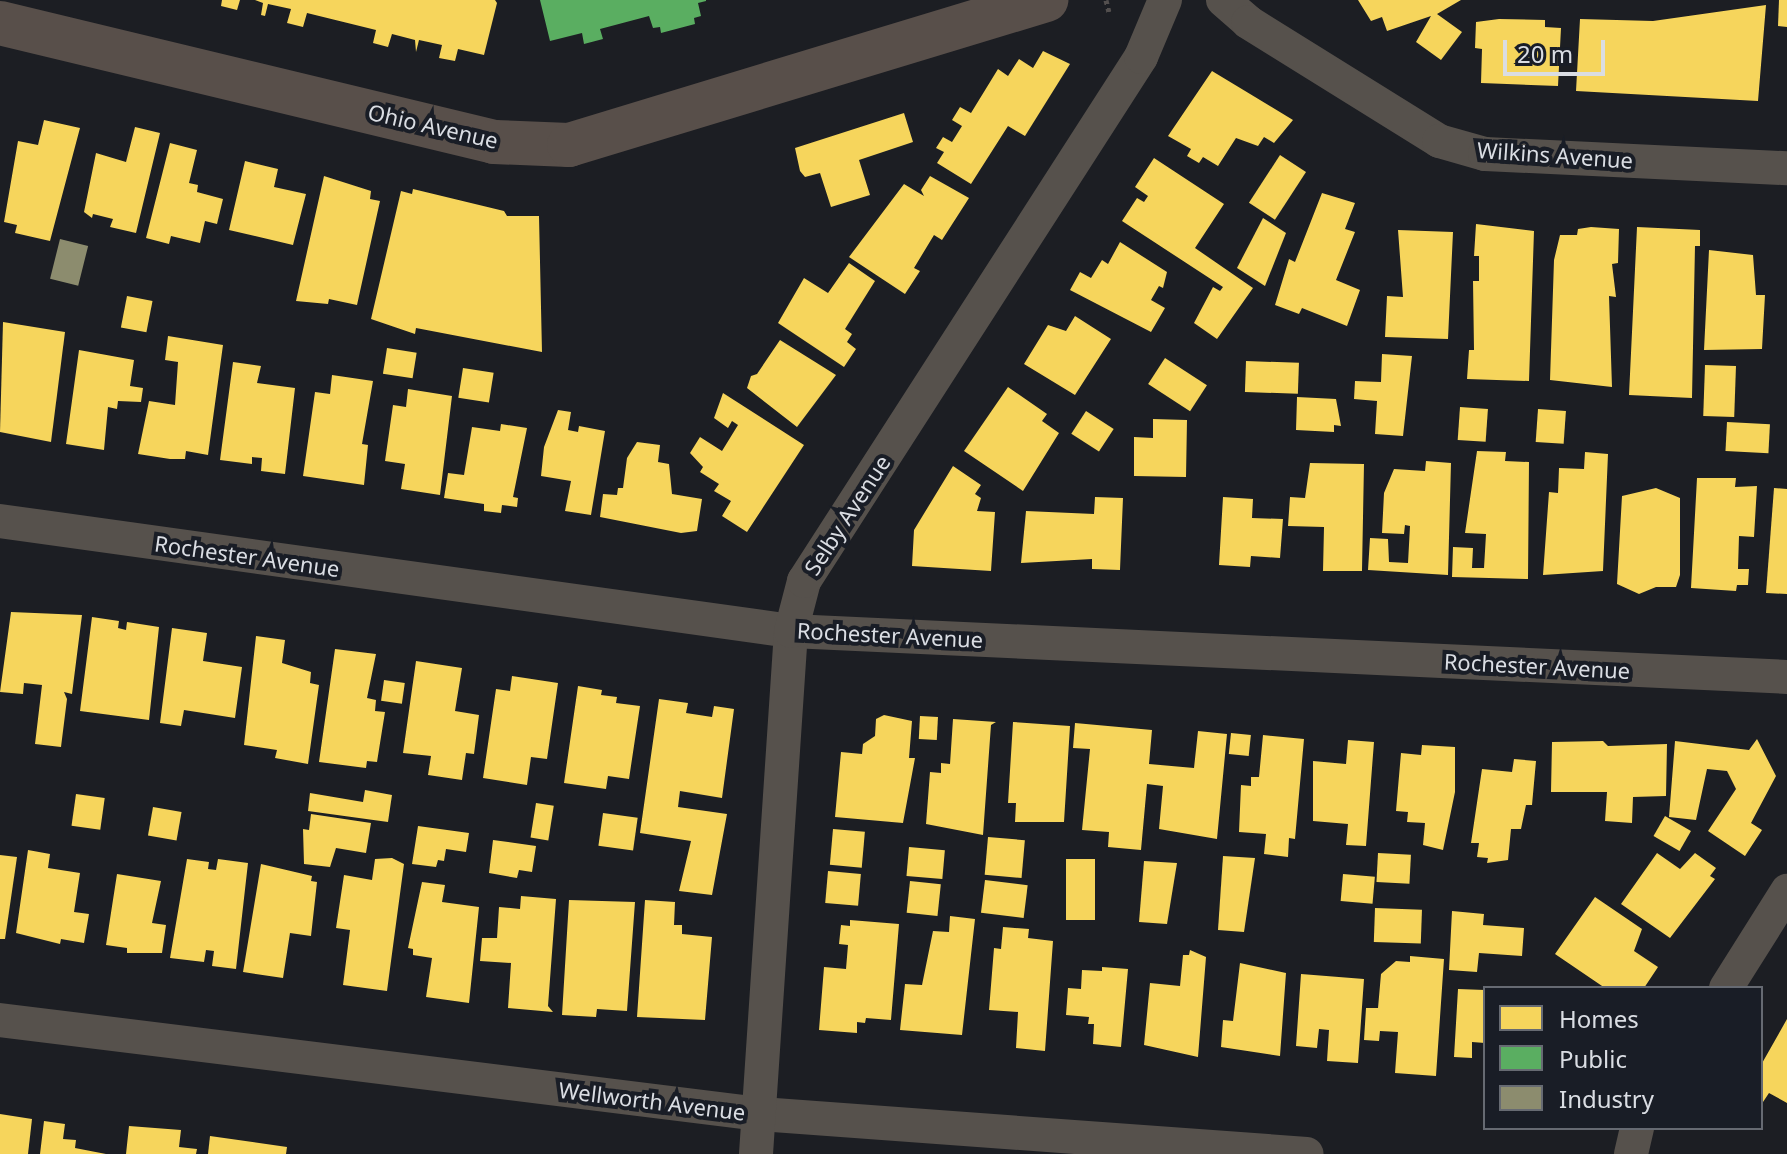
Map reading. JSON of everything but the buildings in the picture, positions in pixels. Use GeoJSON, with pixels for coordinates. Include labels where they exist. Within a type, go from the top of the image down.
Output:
{"type":"FeatureCollection","features":[{"type":"Feature","properties":{"kind":"street","name":"Ohio Avenue"},"geometry":{"type":"LineString","coordinates":[[0,23],[494,142],[569,145],[1046,0]]}},
{"type":"Feature","properties":{"kind":"street","name":"Selby Avenue"},"geometry":{"type":"LineString","coordinates":[[756,1154],[791,631],[804,581],[1141,57],[1165,0]]}},
{"type":"Feature","properties":{"kind":"street","name":"Wilkins Avenue"},"geometry":{"type":"LineString","coordinates":[[1223,0],[1248,22],[1439,141],[1485,154],[1787,168]]}},
{"type":"Feature","properties":{"kind":"street","name":"Rochester Avenue"},"geometry":{"type":"LineString","coordinates":[[0,521],[791,631],[1787,677]]}},
{"type":"Feature","properties":{"kind":"street"},"geometry":{"type":"LineString","coordinates":[[1727,986],[1787,891]]}},
{"type":"Feature","properties":{"kind":"street","name":"Wellworth Avenue"},"geometry":{"type":"LineString","coordinates":[[0,1020],[760,1114],[1307,1154]]}},
{"type":"Feature","properties":{"kind":"street"},"geometry":{"type":"LineString","coordinates":[[1631,1154],[1637,1130]]}},
{"type":"Feature","properties":{"kind":"path"},"geometry":{"type":"LineString","coordinates":[[1106,0],[1109,12]]}}]}
